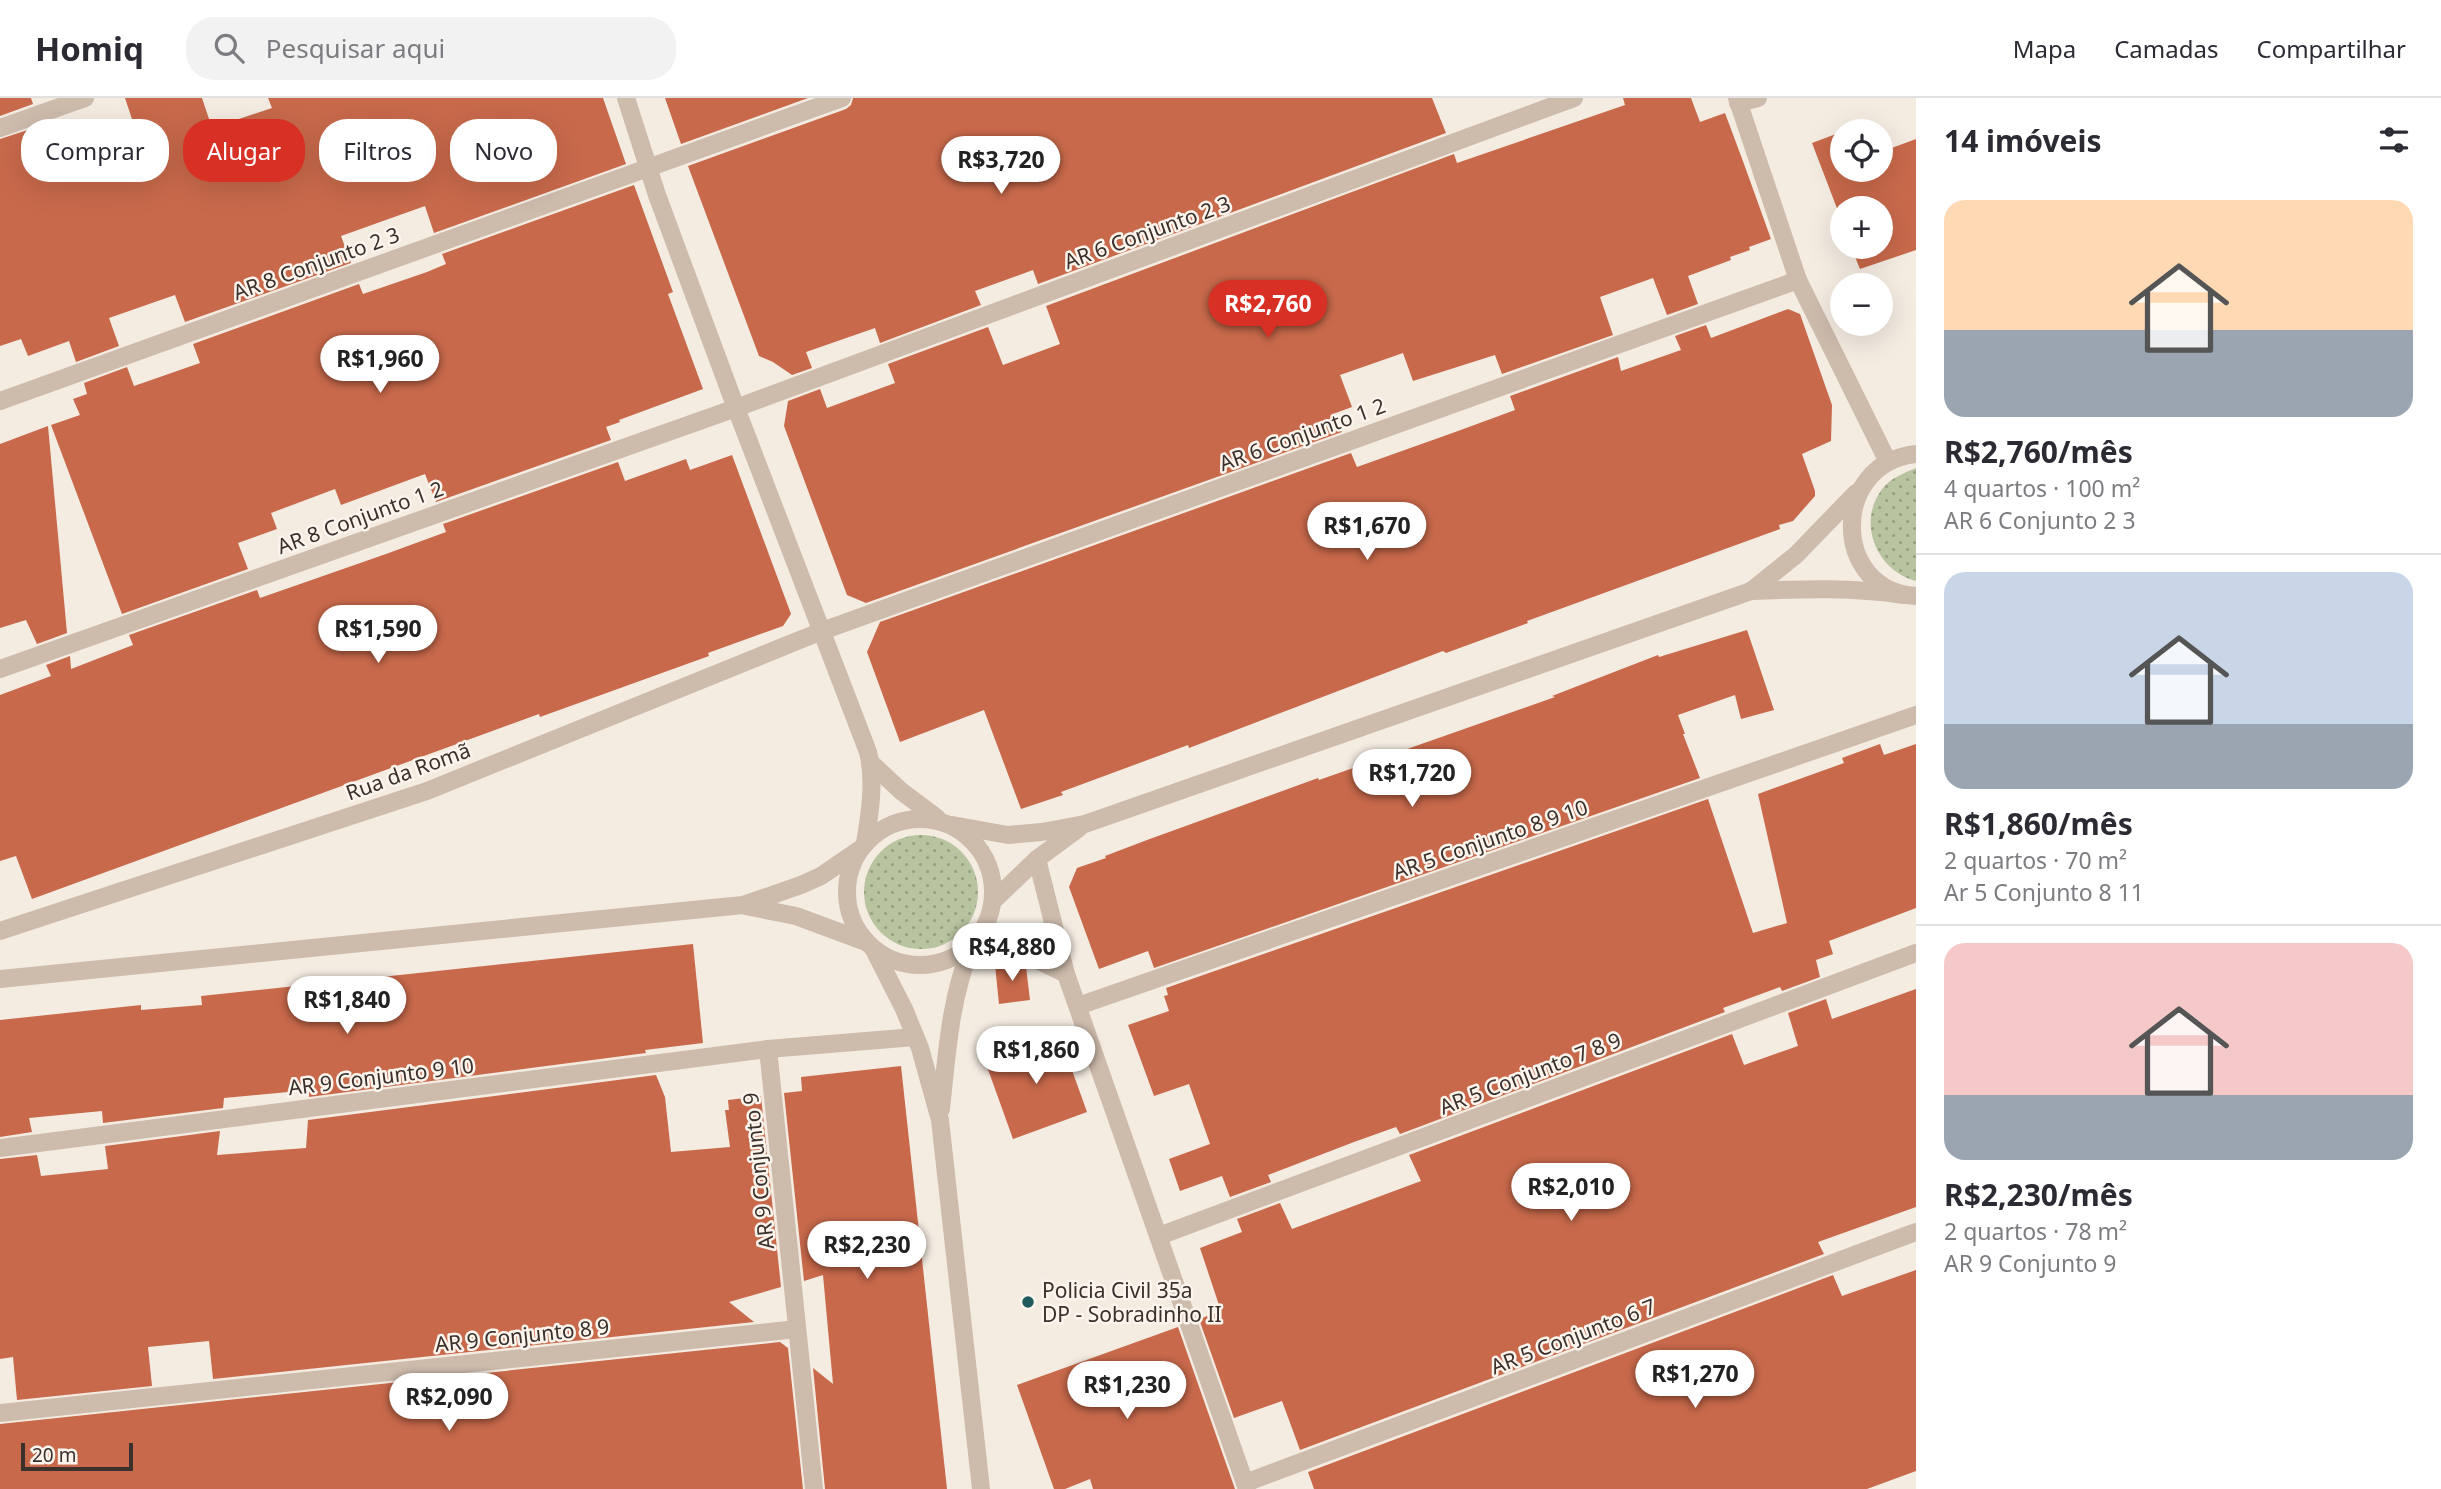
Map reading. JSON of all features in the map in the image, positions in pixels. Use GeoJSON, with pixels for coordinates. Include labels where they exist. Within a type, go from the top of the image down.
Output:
{"type":"FeatureCollection","features":[{"type":"Feature","properties":{"kind":"street"},"geometry":{"type":"LineString","coordinates":[[0,128],[85,98]]}},
{"type":"Feature","properties":{"kind":"street"},"geometry":{"type":"LineString","coordinates":[[626,98],[648,168],[736,408],[870,762],[870,812],[862,846],[851,868],[847,887],[852,916],[915,1037],[940,1120],[981,1489]]}},
{"type":"Feature","properties":{"kind":"street","name":"AR 8 Conjunto 2 3"},"geometry":{"type":"LineString","coordinates":[[0,401],[842,98]]}},
{"type":"Feature","properties":{"kind":"street","name":"AR 6 Conjunto 2 3"},"geometry":{"type":"LineString","coordinates":[[736,408],[1574,98]]}},
{"type":"Feature","properties":{"kind":"street"},"geometry":{"type":"LineString","coordinates":[[1758,98],[1738,101],[1798,281],[1888,462]]}},
{"type":"Feature","properties":{"kind":"street","name":"AR 6 Conjunto 1 2"},"geometry":{"type":"LineString","coordinates":[[822,631],[1798,281]]}},
{"type":"Feature","properties":{"kind":"street","name":"AR 8 Conjunto 1 2"},"geometry":{"type":"LineString","coordinates":[[0,669],[736,408]]}},
{"type":"Feature","properties":{"kind":"street"},"geometry":{"type":"LineString","coordinates":[[1751,591],[1796,555],[1873,473],[1888,462],[1916,454]]}},
{"type":"Feature","properties":{"kind":"street"},"geometry":{"type":"LineString","coordinates":[[1861,487],[1852,512],[1852,539],[1861,564],[1880,583],[1910,595]]}},
{"type":"Feature","properties":{"kind":"street"},"geometry":{"type":"LineString","coordinates":[[0,979],[743,905],[821,876],[887,826],[914,818],[1008,835],[1085,824],[1751,591],[1869,589],[1910,595]]}},
{"type":"Feature","properties":{"kind":"street","name":"Rua da Romã"},"geometry":{"type":"LineString","coordinates":[[0,931],[427,791],[822,631]]}},
{"type":"Feature","properties":{"kind":"street","name":"AR 5 Conjunto 8 9 10"},"geometry":{"type":"LineString","coordinates":[[1078,1006],[1916,715]]}},
{"type":"Feature","properties":{"kind":"street"},"geometry":{"type":"LineString","coordinates":[[870,762],[917,805],[971,837],[985,855],[993,877],[994,900],[989,917],[961,973],[952,1007],[940,1120]]}},
{"type":"Feature","properties":{"kind":"street"},"geometry":{"type":"LineString","coordinates":[[994,900],[1037,859],[1085,824]]}},
{"type":"Feature","properties":{"kind":"street"},"geometry":{"type":"LineString","coordinates":[[1037,859],[1066,974],[1246,1486]]}},
{"type":"Feature","properties":{"kind":"street"},"geometry":{"type":"LineString","coordinates":[[743,905],[796,916],[869,945],[892,960],[913,965],[935,964],[955,957],[977,938]]}},
{"type":"Feature","properties":{"kind":"street"},"geometry":{"type":"LineString","coordinates":[[977,938],[1066,974]]}},
{"type":"Feature","properties":{"kind":"street","name":"AR 5 Conjunto 7 8 9"},"geometry":{"type":"LineString","coordinates":[[1159,1236],[1916,953]]}},
{"type":"Feature","properties":{"kind":"street","name":"AR 9 Conjunto 9 10"},"geometry":{"type":"LineString","coordinates":[[0,1148],[768,1049],[915,1037]]}},
{"type":"Feature","properties":{"kind":"street","name":"AR 9 Conjunto 9"},"geometry":{"type":"LineString","coordinates":[[768,1049],[814,1489]]}},
{"type":"Feature","properties":{"kind":"street","name":"AR 5 Conjunto 6 7"},"geometry":{"type":"LineString","coordinates":[[1246,1486],[1916,1232]]}},
{"type":"Feature","properties":{"kind":"street","name":"AR 9 Conjunto 8 9"},"geometry":{"type":"LineString","coordinates":[[0,1413],[797,1329]]}},
{"type":"Feature","properties":{"kind":"green space"},"geometry":{"type":"Polygon","coordinates":[[[1916,468],[1916,581],[1890,567],[1881,556],[1874,543],[1871,515],[1875,501],[1886,484],[1916,468]]]}},
{"type":"Feature","properties":{"kind":"green space"},"geometry":{"type":"Polygon","coordinates":[[[921,835],[943,840],[961,852],[973,870],[978,892],[973,914],[961,932],[943,944],[921,949],[899,944],[881,932],[869,914],[864,892],[869,870],[881,852],[899,840],[921,835]]]}},
{"type":"Feature","properties":{"kind":"building"},"geometry":{"type":"Polygon","coordinates":[[[0,98],[31,98],[33,104],[0,116],[0,98]]]}},
{"type":"Feature","properties":{"kind":"building"},"geometry":{"type":"Polygon","coordinates":[[[125,98],[202,98],[209,119],[183,119],[183,182],[305,182],[305,119],[239,119],[272,108],[268,98],[603,98],[626,164],[434,233],[425,206],[341,236],[351,263],[185,322],[175,295],[109,318],[119,346],[76,362],[69,341],[28,356],[21,339],[0,346],[0,139],[21,132],[21,182],[169,182],[169,119],[132,119],[125,98]]]}},
{"type":"Feature","properties":{"kind":"building"},"geometry":{"type":"Polygon","coordinates":[[[665,98],[808,98],[681,144],[665,98]]]}},
{"type":"Feature","properties":{"kind":"building"},"geometry":{"type":"Polygon","coordinates":[[[853,98],[1432,98],[1446,133],[1038,284],[1033,270],[975,291],[981,305],[880,343],[875,328],[806,352],[812,368],[792,375],[759,356],[688,166],[846,109],[853,98]]]}},
{"type":"Feature","properties":{"kind":"building"},"geometry":{"type":"Polygon","coordinates":[[[1623,98],[1691,98],[1700,122],[1725,113],[1744,164],[1771,239],[1749,247],[1750,250],[1730,257],[1731,260],[1688,276],[1698,304],[1667,315],[1653,278],[1600,297],[1613,335],[1502,374],[1495,355],[1413,381],[1403,353],[1340,375],[1352,407],[1333,414],[1342,432],[866,603],[847,595],[784,426],[788,401],[820,389],[827,408],[895,383],[888,364],[988,327],[1003,365],[1060,344],[1046,306],[1454,154],[1457,163],[1625,105],[1623,98]]]}},
{"type":"Feature","properties":{"kind":"building"},"geometry":{"type":"Polygon","coordinates":[[[1830,136],[1830,182],[1893,182],[1893,148],[1916,139],[1916,250],[1893,258],[1893,196],[1832,196],[1812,143],[1830,136]]]}},
{"type":"Feature","properties":{"kind":"building"},"geometry":{"type":"Polygon","coordinates":[[[634,185],[673,292],[668,294],[703,389],[606,427],[611,440],[436,502],[425,474],[341,505],[335,489],[271,513],[277,529],[238,543],[248,569],[122,614],[51,425],[80,415],[73,399],[87,394],[84,383],[127,367],[134,386],[200,363],[193,344],[359,284],[363,294],[427,272],[446,264],[442,254],[634,185]]]}},
{"type":"Feature","properties":{"kind":"building"},"geometry":{"type":"Polygon","coordinates":[[[1856,259],[1889,259],[1860,269],[1856,259]]]}},
{"type":"Feature","properties":{"kind":"building"},"geometry":{"type":"Polygon","coordinates":[[[1788,309],[1800,314],[1832,405],[1831,441],[1802,454],[1815,496],[1793,521],[1779,525],[1780,529],[1446,653],[1443,651],[1189,748],[1188,745],[1021,809],[984,710],[900,742],[867,652],[880,622],[1351,453],[1357,467],[1458,431],[1515,410],[1510,396],[1618,357],[1621,371],[1681,350],[1675,336],[1706,325],[1711,338],[1788,309]]]}},
{"type":"Feature","properties":{"kind":"building"},"geometry":{"type":"Polygon","coordinates":[[[48,426],[67,633],[37,644],[26,620],[0,628],[0,444],[48,426]]]}},
{"type":"Feature","properties":{"kind":"building"},"geometry":{"type":"Polygon","coordinates":[[[732,455],[791,614],[783,626],[708,653],[709,656],[540,717],[539,714],[32,899],[16,856],[0,861],[0,695],[51,676],[46,665],[70,656],[71,669],[133,645],[129,635],[257,590],[260,598],[386,554],[446,532],[443,524],[618,462],[625,481],[686,459],[690,470],[732,455]]]}},
{"type":"Feature","properties":{"kind":"building"},"geometry":{"type":"Polygon","coordinates":[[[1747,630],[1774,710],[1741,719],[1735,695],[1678,715],[1700,778],[1154,968],[1148,951],[1099,969],[1069,887],[1077,868],[1318,778],[1319,780],[1555,697],[1552,696],[1658,655],[1659,657],[1747,630]]]}},
{"type":"Feature","properties":{"kind":"building"},"geometry":{"type":"Polygon","coordinates":[[[1880,744],[1884,755],[1916,744],[1916,908],[1829,941],[1833,954],[1816,960],[1820,977],[1782,991],[1780,987],[1723,1008],[1725,1012],[1400,1134],[1396,1127],[1354,1142],[1268,1175],[1271,1182],[1230,1197],[1222,1176],[1180,1191],[1169,1159],[1210,1144],[1189,1084],[1154,1096],[1128,1025],[1169,1011],[1164,996],[1168,995],[1166,988],[1708,799],[1753,933],[1787,923],[1758,794],[1844,763],[1842,758],[1880,744]]]}},
{"type":"Feature","properties":{"kind":"building"},"geometry":{"type":"Polygon","coordinates":[[[693,944],[703,1043],[645,1050],[646,1053],[309,1097],[309,1090],[224,1098],[223,1108],[103,1123],[102,1111],[29,1118],[32,1132],[0,1137],[0,1020],[141,1005],[141,1010],[202,1005],[201,996],[693,944]]]}},
{"type":"Feature","properties":{"kind":"building"},"geometry":{"type":"Polygon","coordinates":[[[1016,962],[1026,967],[1030,1000],[999,1004],[995,965],[1016,962]]]}},
{"type":"Feature","properties":{"kind":"building"},"geometry":{"type":"Polygon","coordinates":[[[1916,989],[1916,1207],[1818,1242],[1824,1254],[1300,1450],[1282,1401],[1234,1418],[1199,1319],[1221,1311],[1200,1248],[1242,1232],[1237,1219],[1280,1203],[1292,1229],[1421,1181],[1409,1155],[1732,1034],[1744,1065],[1798,1046],[1788,1013],[1826,999],[1832,1019],[1916,989]]]}},
{"type":"Feature","properties":{"kind":"building"},"geometry":{"type":"Polygon","coordinates":[[[1059,1034],[1087,1112],[1013,1139],[985,1061],[1059,1034]]]}},
{"type":"Feature","properties":{"kind":"building"},"geometry":{"type":"Polygon","coordinates":[[[901,1066],[947,1489],[825,1489],[813,1368],[833,1384],[823,1275],[804,1281],[784,1093],[802,1091],[801,1077],[901,1066]]]}},
{"type":"Feature","properties":{"kind":"building"},"geometry":{"type":"Polygon","coordinates":[[[656,1075],[665,1097],[671,1152],[730,1147],[725,1110],[729,1110],[728,1100],[761,1096],[781,1287],[729,1302],[754,1322],[213,1379],[209,1341],[148,1347],[152,1386],[17,1400],[13,1357],[0,1359],[0,1159],[37,1155],[41,1176],[108,1169],[105,1146],[220,1131],[217,1155],[306,1148],[308,1120],[656,1075]]]}},
{"type":"Feature","properties":{"kind":"building"},"geometry":{"type":"Polygon","coordinates":[[[1916,1270],[1916,1471],[1867,1489],[1314,1489],[1308,1472],[1833,1275],[1842,1296],[1916,1270]]]}},
{"type":"Feature","properties":{"kind":"building"},"geometry":{"type":"Polygon","coordinates":[[[1178,1327],[1235,1489],[1093,1489],[1090,1479],[1065,1489],[1054,1489],[1017,1385],[1178,1327]]]}},
{"type":"Feature","properties":{"kind":"building"},"geometry":{"type":"Polygon","coordinates":[[[780,1342],[788,1348],[803,1489],[0,1489],[0,1424],[780,1342]]]}},
{"type":"Feature","properties":{"kind":"place","name":"Policia Civil 35a DP - Sobradinho II"},"geometry":{"type":"Point","coordinates":[1028,1302]}}]}
